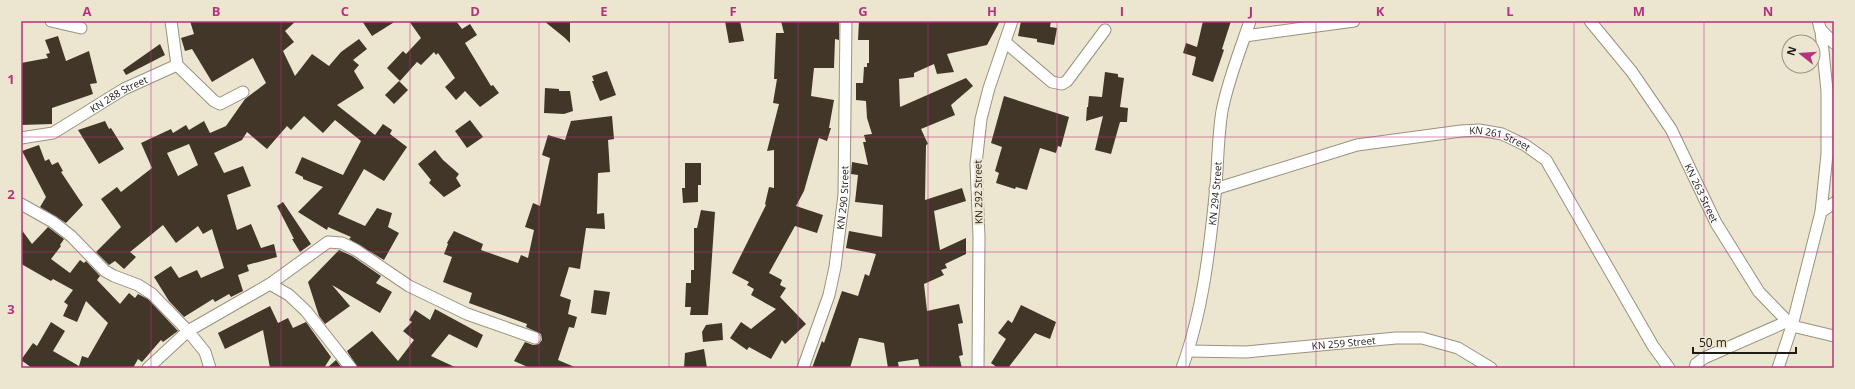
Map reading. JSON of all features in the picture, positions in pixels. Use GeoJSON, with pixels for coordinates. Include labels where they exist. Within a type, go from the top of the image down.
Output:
{"type":"FeatureCollection","features":[{"type":"Feature","properties":{"kind":"street"},"geometry":{"type":"LineString","coordinates":[[51,21],[81,28]]}},
{"type":"Feature","properties":{"kind":"street"},"geometry":{"type":"LineString","coordinates":[[170,21],[177,65],[214,101],[220,104],[242,92]]}},
{"type":"Feature","properties":{"kind":"street","name":"KN 290 Street"},"geometry":{"type":"LineString","coordinates":[[803,368],[829,295],[836,267],[844,195],[846,21]]}},
{"type":"Feature","properties":{"kind":"street","name":"KN 292 Street"},"geometry":{"type":"LineString","coordinates":[[978,368],[979,237],[976,164],[981,119],[989,88],[1012,21]]}},
{"type":"Feature","properties":{"kind":"street","name":"KN 294 Street"},"geometry":{"type":"LineString","coordinates":[[1182,368],[1188,351],[1204,281],[1222,113],[1229,80],[1250,21]]}},
{"type":"Feature","properties":{"kind":"street"},"geometry":{"type":"LineString","coordinates":[[1245,36],[1354,21]]}},
{"type":"Feature","properties":{"kind":"street","name":"KN 263 Street"},"geometry":{"type":"LineString","coordinates":[[1590,21],[1632,72],[1671,129],[1716,223],[1755,285],[1789,324]]}},
{"type":"Feature","properties":{"kind":"street"},"geometry":{"type":"LineString","coordinates":[[1778,368],[1821,212],[1827,154],[1827,91],[1818,24]]}},
{"type":"Feature","properties":{"kind":"street"},"geometry":{"type":"LineString","coordinates":[[1818,24],[1834,43]]}},
{"type":"Feature","properties":{"kind":"street"},"geometry":{"type":"LineString","coordinates":[[1005,42],[1052,82],[1062,84],[1067,81],[1105,30]]}},
{"type":"Feature","properties":{"kind":"street","name":"KN 288 Street"},"geometry":{"type":"LineString","coordinates":[[21,138],[53,133],[124,89],[177,65]]}},
{"type":"Feature","properties":{"kind":"street","name":"KN 261 Street"},"geometry":{"type":"LineString","coordinates":[[1215,189],[1312,158],[1357,146],[1461,131],[1480,130],[1502,134],[1525,145],[1546,160],[1645,333],[1669,368]]}},
{"type":"Feature","properties":{"kind":"street"},"geometry":{"type":"LineString","coordinates":[[1821,212],[1834,203]]}},
{"type":"Feature","properties":{"kind":"street"},"geometry":{"type":"LineString","coordinates":[[21,204],[53,222],[71,236],[105,271],[138,285],[152,294],[188,331],[205,352],[210,368]]}},
{"type":"Feature","properties":{"kind":"street"},"geometry":{"type":"LineString","coordinates":[[148,368],[188,331],[270,284],[328,242],[342,243],[356,250],[409,286],[467,314],[535,338]]}},
{"type":"Feature","properties":{"kind":"street"},"geometry":{"type":"LineString","coordinates":[[270,284],[289,295],[306,312],[352,368]]}},
{"type":"Feature","properties":{"kind":"street"},"geometry":{"type":"LineString","coordinates":[[1695,368],[1696,364],[1704,358],[1789,324],[1834,336]]}},
{"type":"Feature","properties":{"kind":"street","name":"KN 259 Street"},"geometry":{"type":"LineString","coordinates":[[1188,351],[1246,352],[1396,338],[1422,338],[1458,348],[1491,368]]}},
{"type":"Feature","properties":{"kind":"building"},"geometry":{"type":"Polygon","coordinates":[[[190,21],[296,21],[285,31],[294,42],[283,51],[295,76],[312,54],[329,66],[341,52],[359,39],[367,49],[353,60],[359,65],[354,71],[364,88],[337,105],[375,135],[383,124],[392,130],[390,134],[407,147],[384,181],[364,169],[338,214],[365,226],[377,208],[392,213],[388,227],[399,233],[384,260],[349,239],[351,237],[328,227],[327,230],[298,212],[323,187],[303,179],[303,177],[295,173],[302,157],[343,175],[361,141],[335,120],[323,133],[304,116],[291,130],[287,126],[267,149],[247,132],[242,140],[214,153],[224,173],[243,166],[251,186],[227,195],[237,230],[251,224],[261,248],[274,244],[277,257],[247,265],[249,271],[238,275],[243,291],[231,297],[229,294],[215,302],[213,299],[184,317],[169,301],[154,277],[171,266],[179,278],[197,270],[201,278],[224,268],[212,229],[203,234],[198,226],[176,243],[163,225],[130,252],[136,257],[124,269],[115,261],[109,265],[96,252],[121,227],[101,199],[117,187],[121,192],[152,168],[141,143],[171,129],[173,133],[186,125],[189,130],[204,121],[210,133],[226,126],[245,99],[266,83],[253,58],[212,82],[192,49],[185,51],[181,38],[194,34],[190,21]],[[189,144],[167,153],[178,176],[198,165],[189,144]]]}},
{"type":"Feature","properties":{"kind":"building"},"geometry":{"type":"Polygon","coordinates":[[[362,21],[396,21],[372,36],[362,21]]]}},
{"type":"Feature","properties":{"kind":"building"},"geometry":{"type":"Polygon","coordinates":[[[409,21],[456,21],[462,29],[470,24],[477,35],[465,43],[491,86],[493,85],[499,93],[480,107],[465,91],[456,100],[445,87],[455,78],[438,53],[436,55],[434,52],[421,65],[417,62],[400,81],[387,68],[403,51],[406,54],[421,38],[409,21]]]}},
{"type":"Feature","properties":{"kind":"building"},"geometry":{"type":"Polygon","coordinates":[[[544,21],[570,21],[570,43],[565,38],[544,21]]]}},
{"type":"Feature","properties":{"kind":"building"},"geometry":{"type":"Polygon","coordinates":[[[725,21],[740,21],[744,41],[729,43],[725,21]]]}},
{"type":"Feature","properties":{"kind":"building"},"geometry":{"type":"Polygon","coordinates":[[[781,21],[839,21],[839,40],[835,39],[834,68],[814,68],[811,96],[834,100],[829,128],[831,128],[827,141],[819,138],[804,191],[796,206],[823,215],[817,233],[795,226],[769,273],[782,280],[780,285],[786,288],[780,297],[806,324],[785,344],[782,340],[771,359],[749,347],[747,350],[730,338],[741,322],[751,329],[776,309],[751,295],[754,289],[747,285],[749,282],[732,273],[766,205],[769,187],[774,188],[774,150],[767,151],[779,104],[773,103],[777,79],[774,79],[776,33],[784,33],[781,21]]]}},
{"type":"Feature","properties":{"kind":"building"},"geometry":{"type":"Polygon","coordinates":[[[859,21],[1000,21],[987,45],[947,54],[954,72],[937,74],[934,64],[914,73],[914,77],[899,79],[900,107],[966,78],[973,86],[951,105],[955,115],[921,129],[928,144],[926,145],[925,200],[962,188],[966,201],[934,211],[940,250],[966,238],[966,254],[945,264],[947,268],[941,270],[944,275],[924,284],[927,311],[959,304],[963,323],[958,324],[963,355],[959,356],[962,368],[920,368],[918,359],[898,362],[899,368],[888,368],[884,343],[859,338],[850,368],[812,368],[822,341],[824,343],[842,291],[858,296],[865,274],[869,276],[876,254],[846,248],[849,231],[882,237],[883,205],[855,202],[858,175],[851,174],[852,162],[868,165],[863,142],[866,142],[864,135],[872,134],[867,118],[866,101],[856,100],[856,83],[863,83],[864,67],[867,67],[867,63],[869,63],[869,40],[858,40],[859,21]]]}},
{"type":"Feature","properties":{"kind":"building"},"geometry":{"type":"Polygon","coordinates":[[[1021,21],[1051,21],[1050,27],[1057,28],[1054,45],[1037,42],[1037,39],[1018,36],[1021,21]]]}},
{"type":"Feature","properties":{"kind":"building"},"geometry":{"type":"Polygon","coordinates":[[[1203,21],[1231,21],[1222,49],[1224,50],[1213,82],[1192,75],[1196,57],[1183,53],[1186,43],[1197,47],[1203,21]]]}},
{"type":"Feature","properties":{"kind":"building"},"geometry":{"type":"Polygon","coordinates":[[[58,36],[66,61],[89,51],[97,83],[90,84],[93,94],[52,108],[52,124],[21,125],[21,63],[48,58],[46,54],[50,53],[45,40],[58,36]]]}},
{"type":"Feature","properties":{"kind":"building"},"geometry":{"type":"Polygon","coordinates":[[[160,44],[165,55],[126,75],[123,70],[160,44]]]}},
{"type":"Feature","properties":{"kind":"building"},"geometry":{"type":"Polygon","coordinates":[[[607,71],[616,95],[600,101],[592,81],[594,81],[592,76],[607,71]]]}},
{"type":"Feature","properties":{"kind":"building"},"geometry":{"type":"Polygon","coordinates":[[[1105,72],[1118,74],[1118,77],[1124,78],[1120,107],[1128,108],[1127,122],[1120,122],[1111,154],[1095,150],[1103,116],[1086,121],[1089,96],[1102,97],[1105,72]]]}},
{"type":"Feature","properties":{"kind":"building"},"geometry":{"type":"Polygon","coordinates":[[[399,81],[408,90],[394,104],[385,95],[399,81]]]}},
{"type":"Feature","properties":{"kind":"building"},"geometry":{"type":"Polygon","coordinates":[[[545,88],[559,89],[559,91],[570,91],[573,111],[564,114],[544,113],[545,88]]]}},
{"type":"Feature","properties":{"kind":"building"},"geometry":{"type":"Polygon","coordinates":[[[1004,96],[1069,117],[1061,147],[1058,146],[1056,153],[1040,148],[1027,190],[1016,187],[1015,189],[996,183],[999,173],[995,171],[1002,147],[991,143],[1004,96]]]}},
{"type":"Feature","properties":{"kind":"building"},"geometry":{"type":"Polygon","coordinates":[[[612,116],[614,139],[608,140],[610,172],[598,173],[597,214],[604,213],[605,229],[586,228],[580,269],[569,267],[560,296],[571,300],[568,314],[577,317],[574,328],[569,327],[558,360],[577,368],[530,368],[514,361],[525,342],[533,345],[539,344],[542,340],[541,334],[526,327],[527,324],[469,303],[472,293],[443,282],[452,257],[444,254],[448,244],[447,243],[454,231],[483,244],[481,250],[518,263],[521,255],[528,258],[534,230],[525,227],[533,203],[540,206],[550,158],[542,155],[548,135],[565,140],[571,121],[612,116]]]}},
{"type":"Feature","properties":{"kind":"building"},"geometry":{"type":"Polygon","coordinates":[[[470,120],[483,137],[467,148],[455,131],[470,120]]]}},
{"type":"Feature","properties":{"kind":"building"},"geometry":{"type":"Polygon","coordinates":[[[105,121],[124,149],[99,164],[78,130],[105,121]]]}},
{"type":"Feature","properties":{"kind":"building"},"geometry":{"type":"Polygon","coordinates":[[[39,145],[45,161],[49,159],[52,165],[58,162],[63,171],[61,172],[83,205],[66,223],[40,207],[46,197],[22,151],[39,145]]]}},
{"type":"Feature","properties":{"kind":"building"},"geometry":{"type":"Polygon","coordinates":[[[435,150],[443,160],[459,174],[456,178],[461,186],[444,197],[429,183],[431,180],[418,164],[435,150]]]}},
{"type":"Feature","properties":{"kind":"building"},"geometry":{"type":"Polygon","coordinates":[[[685,163],[701,163],[701,185],[698,185],[698,202],[683,203],[682,188],[685,188],[685,163]]]}},
{"type":"Feature","properties":{"kind":"building"},"geometry":{"type":"Polygon","coordinates":[[[283,202],[311,244],[300,252],[292,239],[294,239],[277,206],[283,202]]]}},
{"type":"Feature","properties":{"kind":"building"},"geometry":{"type":"Polygon","coordinates":[[[701,210],[715,212],[708,315],[690,315],[691,307],[685,307],[686,283],[691,283],[691,270],[694,270],[694,228],[697,228],[701,210]]]}},
{"type":"Feature","properties":{"kind":"building"},"geometry":{"type":"Polygon","coordinates":[[[48,227],[64,239],[60,245],[61,246],[51,259],[70,273],[80,260],[84,263],[86,261],[100,276],[97,280],[120,304],[129,293],[135,298],[138,294],[148,299],[178,331],[163,342],[161,340],[142,362],[138,359],[133,368],[32,368],[21,360],[33,343],[37,346],[51,322],[65,331],[53,351],[79,366],[82,356],[88,358],[108,323],[86,301],[77,322],[63,316],[68,305],[64,302],[73,290],[53,279],[51,281],[23,265],[21,261],[21,229],[32,244],[48,227]]]}},
{"type":"Feature","properties":{"kind":"building"},"geometry":{"type":"Polygon","coordinates":[[[339,250],[352,256],[381,276],[376,283],[392,292],[380,313],[332,285],[350,306],[325,324],[319,316],[308,282],[339,250]]]}},
{"type":"Feature","properties":{"kind":"building"},"geometry":{"type":"Polygon","coordinates":[[[594,290],[610,292],[606,315],[591,313],[594,290]]]}},
{"type":"Feature","properties":{"kind":"building"},"geometry":{"type":"Polygon","coordinates":[[[1021,305],[1056,322],[1050,339],[1035,333],[1008,368],[998,368],[991,363],[1006,339],[998,333],[1008,320],[1012,323],[1021,305]]]}},
{"type":"Feature","properties":{"kind":"building"},"geometry":{"type":"Polygon","coordinates":[[[270,306],[278,323],[288,318],[293,328],[306,322],[331,357],[324,368],[270,368],[263,330],[225,349],[218,333],[270,306]]]}},
{"type":"Feature","properties":{"kind":"building"},"geometry":{"type":"Polygon","coordinates":[[[435,309],[483,335],[477,348],[449,334],[431,356],[457,368],[358,368],[347,351],[372,331],[398,361],[414,340],[403,331],[412,322],[409,320],[415,310],[430,320],[435,309]]]}},
{"type":"Feature","properties":{"kind":"building"},"geometry":{"type":"Polygon","coordinates":[[[722,323],[723,340],[703,342],[702,332],[706,325],[722,323]]]}},
{"type":"Feature","properties":{"kind":"building"},"geometry":{"type":"Polygon","coordinates":[[[704,349],[707,368],[684,368],[685,353],[704,349]]]}},
{"type":"Feature","properties":{"kind":"building"},"geometry":{"type":"Polygon","coordinates":[[[336,360],[342,368],[327,368],[336,360]]]}}]}
